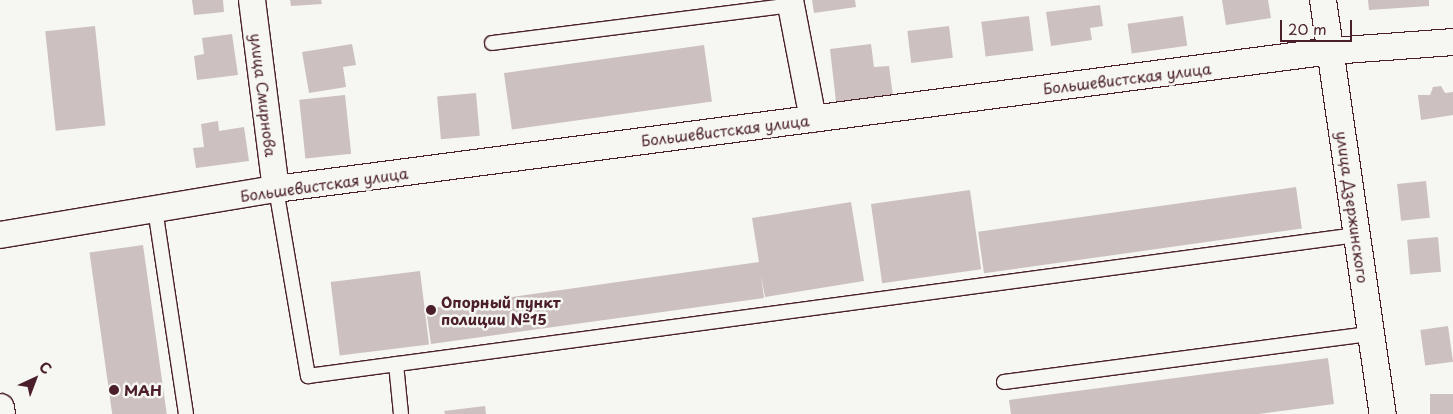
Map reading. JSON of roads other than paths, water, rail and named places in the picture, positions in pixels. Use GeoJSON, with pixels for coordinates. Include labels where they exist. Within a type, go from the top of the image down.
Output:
{"type":"FeatureCollection","features":[{"type":"Feature","properties":{"kind":"main road"},"geometry":{"type":"LineString","coordinates":[[0,408],[1,414]]}},
{"type":"Feature","properties":{"kind":"street","name":"улица Смирнова"},"geometry":{"type":"LineString","coordinates":[[252,0],[276,189]]}},
{"type":"Feature","properties":{"kind":"street","name":"улица Дзержинского"},"geometry":{"type":"LineString","coordinates":[[1323,0],[1383,414]]}},
{"type":"Feature","properties":{"kind":"street"},"geometry":{"type":"LineString","coordinates":[[791,3],[813,119]]}},
{"type":"Feature","properties":{"kind":"street","name":"Большевистская улица"},"geometry":{"type":"LineString","coordinates":[[0,235],[276,189],[1330,51],[1453,42]]}},
{"type":"Feature","properties":{"kind":"lane"},"geometry":{"type":"LineString","coordinates":[[492,43],[791,3]]}},
{"type":"Feature","properties":{"kind":"lane"},"geometry":{"type":"LineString","coordinates":[[276,189],[308,376],[1357,235]]}},
{"type":"Feature","properties":{"kind":"lane"},"geometry":{"type":"LineString","coordinates":[[155,209],[186,414]]}},
{"type":"Feature","properties":{"kind":"lane"},"geometry":{"type":"LineString","coordinates":[[1004,382],[1371,334]]}},
{"type":"Feature","properties":{"kind":"lane"},"geometry":{"type":"LineString","coordinates":[[396,364],[401,414]]}},
{"type":"Feature","properties":{"kind":"place","name":"Опорный пункт полиции №15"},"geometry":{"type":"Point","coordinates":[431,310]}},
{"type":"Feature","properties":{"kind":"place","name":"МАН"},"geometry":{"type":"Point","coordinates":[114,390]}}]}
